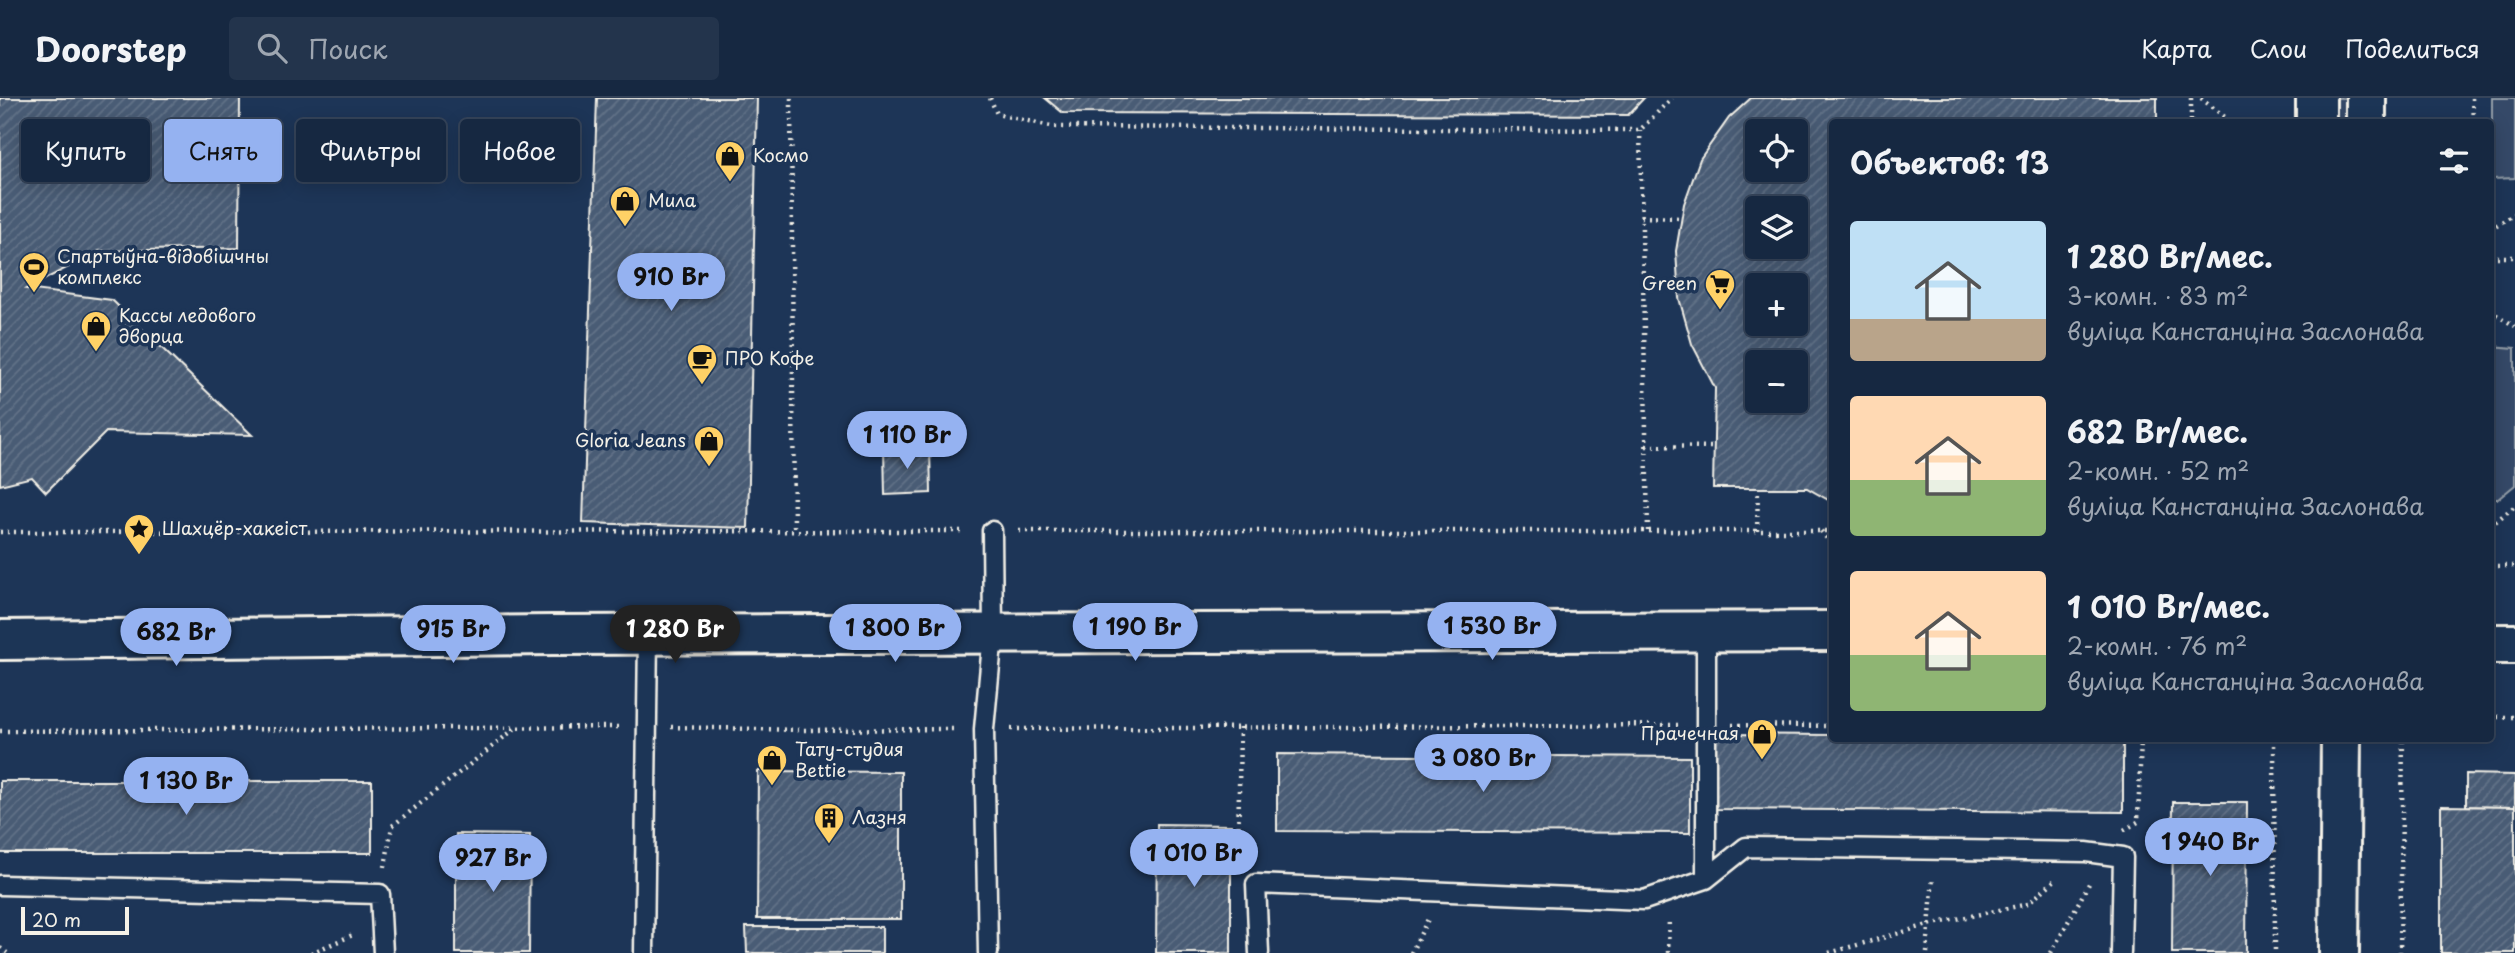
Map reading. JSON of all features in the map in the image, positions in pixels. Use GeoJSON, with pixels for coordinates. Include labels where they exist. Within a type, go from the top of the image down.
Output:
{"type":"FeatureCollection","features":[{"type":"Feature","properties":{"kind":"main road"},"geometry":{"type":"LineString","coordinates":[[2316,98],[2316,119]]}},
{"type":"Feature","properties":{"kind":"main road"},"geometry":{"type":"LineString","coordinates":[[2366,98],[2366,119]]}},
{"type":"Feature","properties":{"kind":"main road"},"geometry":{"type":"LineString","coordinates":[[0,640],[1829,631]]}},
{"type":"Feature","properties":{"kind":"main road"},"geometry":{"type":"LineString","coordinates":[[2494,644],[2515,644]]}},
{"type":"Feature","properties":{"kind":"main road"},"geometry":{"type":"LineString","coordinates":[[2339,953],[2341,742]]}},
{"type":"Feature","properties":{"kind":"lane"},"geometry":{"type":"LineString","coordinates":[[988,953],[984,729],[993,634],[992,531]]}},
{"type":"Feature","properties":{"kind":"lane"},"geometry":{"type":"LineString","coordinates":[[1706,631],[1706,879]]}},
{"type":"Feature","properties":{"kind":"lane"},"geometry":{"type":"LineString","coordinates":[[644,953],[648,635]]}},
{"type":"Feature","properties":{"kind":"lane"},"geometry":{"type":"LineString","coordinates":[[1259,953],[1256,884],[1644,900],[1706,879],[1746,847],[2086,852],[2123,857],[2121,953]]}},
{"type":"Feature","properties":{"kind":"lane"},"geometry":{"type":"LineString","coordinates":[[0,884],[380,894],[383,953]]}},
{"type":"Feature","properties":{"kind":"path"},"geometry":{"type":"LineString","coordinates":[[790,98],[794,531]]}},
{"type":"Feature","properties":{"kind":"path"},"geometry":{"type":"LineString","coordinates":[[990,98],[997,114],[1055,127],[1640,130],[1672,98]]}},
{"type":"Feature","properties":{"kind":"path"},"geometry":{"type":"LineString","coordinates":[[2191,98],[2191,119]]}},
{"type":"Feature","properties":{"kind":"path"},"geometry":{"type":"LineString","coordinates":[[2201,98],[2227,119]]}},
{"type":"Feature","properties":{"kind":"path"},"geometry":{"type":"LineString","coordinates":[[2472,98],[2473,119]]}},
{"type":"Feature","properties":{"kind":"path"},"geometry":{"type":"LineString","coordinates":[[1640,130],[1648,531]]}},
{"type":"Feature","properties":{"kind":"path"},"geometry":{"type":"LineString","coordinates":[[2494,227],[2515,214]]}},
{"type":"Feature","properties":{"kind":"path"},"geometry":{"type":"LineString","coordinates":[[1641,217],[1682,218]]}},
{"type":"Feature","properties":{"kind":"path"},"geometry":{"type":"LineString","coordinates":[[2494,257],[2515,257]]}},
{"type":"Feature","properties":{"kind":"path"},"geometry":{"type":"LineString","coordinates":[[2494,313],[2515,326]]}},
{"type":"Feature","properties":{"kind":"path"},"geometry":{"type":"LineString","coordinates":[[1646,446],[1714,447]]}},
{"type":"Feature","properties":{"kind":"path"},"geometry":{"type":"LineString","coordinates":[[1757,531],[1758,488]]}},
{"type":"Feature","properties":{"kind":"path"},"geometry":{"type":"LineString","coordinates":[[2494,523],[2515,506]]}},
{"type":"Feature","properties":{"kind":"path"},"geometry":{"type":"LineString","coordinates":[[1821,531],[1829,540]]}},
{"type":"Feature","properties":{"kind":"path"},"geometry":{"type":"LineString","coordinates":[[0,532],[1829,531]]}},
{"type":"Feature","properties":{"kind":"path"},"geometry":{"type":"LineString","coordinates":[[2494,566],[2515,565]]}},
{"type":"Feature","properties":{"kind":"path"},"geometry":{"type":"LineString","coordinates":[[2494,717],[2515,716]]}},
{"type":"Feature","properties":{"kind":"path"},"geometry":{"type":"LineString","coordinates":[[0,731],[518,726],[799,730],[1829,726]]}},
{"type":"Feature","properties":{"kind":"path"},"geometry":{"type":"LineString","coordinates":[[380,894],[393,826],[518,726]]}},
{"type":"Feature","properties":{"kind":"path"},"geometry":{"type":"LineString","coordinates":[[1240,727],[1238,850],[1256,884]]}},
{"type":"Feature","properties":{"kind":"path"},"geometry":{"type":"LineString","coordinates":[[2274,742],[2275,953]]}},
{"type":"Feature","properties":{"kind":"path"},"geometry":{"type":"LineString","coordinates":[[2400,953],[2403,742]]}},
{"type":"Feature","properties":{"kind":"path"},"geometry":{"type":"LineString","coordinates":[[1927,953],[1936,850]]}},
{"type":"Feature","properties":{"kind":"path"},"geometry":{"type":"LineString","coordinates":[[2051,953],[2092,878]]}},
{"type":"Feature","properties":{"kind":"path"},"geometry":{"type":"LineString","coordinates":[[1411,953],[1442,892]]}},
{"type":"Feature","properties":{"kind":"path"},"geometry":{"type":"LineString","coordinates":[[311,953],[381,924]]}},
{"type":"Feature","properties":{"kind":"path"},"geometry":{"type":"LineString","coordinates":[[0,948],[7,953]]}},
{"type":"Feature","properties":{"kind":"shaded area"},"geometry":{"type":"Polygon","coordinates":[[[2331,98],[2354,98],[2354,119],[2331,119],[2331,98]]]}},
{"type":"Feature","properties":{"kind":"shaded area"},"geometry":{"type":"Polygon","coordinates":[[[2492,98],[2515,98],[2515,178],[2494,179],[2492,98]]]}},
{"type":"Feature","properties":{"kind":"shaded area"},"geometry":{"type":"Polygon","coordinates":[[[2494,346],[2515,348],[2515,485],[2498,499],[2494,499],[2494,346]]]}},
{"type":"Feature","properties":{"kind":"building","name":"Спартыўна-відовішчны комплекс"},"geometry":{"type":"Polygon","coordinates":[[[0,98],[240,98],[240,119],[164,119],[164,182],[239,182],[239,248],[99,251],[26,289],[112,300],[252,435],[106,432],[46,492],[32,477],[0,485],[0,98]]]}},
{"type":"Feature","properties":{"kind":"building"},"geometry":{"type":"Polygon","coordinates":[[[597,98],[757,98],[748,528],[583,523],[597,98]]]}},
{"type":"Feature","properties":{"kind":"building"},"geometry":{"type":"Polygon","coordinates":[[[1045,98],[1644,98],[1628,115],[1063,113],[1045,98]]]}},
{"type":"Feature","properties":{"kind":"building","name":"Green"},"geometry":{"type":"Polygon","coordinates":[[[1751,98],[2157,98],[2157,119],[1829,119],[1829,500],[1807,488],[1713,488],[1715,388],[1692,344],[1679,298],[1676,251],[1684,204],[1700,159],[1729,118],[1751,98]]]}},
{"type":"Feature","properties":{"kind":"building"},"geometry":{"type":"Polygon","coordinates":[[[930,447],[931,493],[885,495],[884,448],[930,447]]]}},
{"type":"Feature","properties":{"kind":"building"},"geometry":{"type":"Polygon","coordinates":[[[1716,734],[1829,735],[1829,742],[2123,742],[2123,812],[1715,809],[1716,734]]]}},
{"type":"Feature","properties":{"kind":"building"},"geometry":{"type":"Polygon","coordinates":[[[1277,754],[1690,757],[1690,833],[1277,831],[1277,754]]]}},
{"type":"Feature","properties":{"kind":"building","name":"Лазня"},"geometry":{"type":"Polygon","coordinates":[[[758,771],[901,772],[901,919],[757,919],[758,771]]]}},
{"type":"Feature","properties":{"kind":"building"},"geometry":{"type":"Polygon","coordinates":[[[2466,774],[2515,775],[2515,807],[2466,806],[2466,774]]]}},
{"type":"Feature","properties":{"kind":"building"},"geometry":{"type":"Polygon","coordinates":[[[0,781],[372,781],[372,853],[0,853],[0,781]]]}},
{"type":"Feature","properties":{"kind":"building"},"geometry":{"type":"Polygon","coordinates":[[[2173,802],[2247,802],[2246,953],[2172,953],[2173,802]]]}},
{"type":"Feature","properties":{"kind":"building"},"geometry":{"type":"Polygon","coordinates":[[[2441,806],[2515,807],[2515,953],[2441,953],[2441,806]]]}},
{"type":"Feature","properties":{"kind":"building"},"geometry":{"type":"Polygon","coordinates":[[[1157,824],[1231,825],[1231,953],[1156,953],[1157,824]]]}},
{"type":"Feature","properties":{"kind":"building"},"geometry":{"type":"Polygon","coordinates":[[[456,834],[530,835],[529,953],[456,953],[456,834]]]}},
{"type":"Feature","properties":{"kind":"building"},"geometry":{"type":"Polygon","coordinates":[[[746,927],[882,927],[882,953],[747,953],[746,927]]]}},
{"type":"Feature","properties":{"kind":"place","name":"Космо"},"geometry":{"type":"Point","coordinates":[730,183]}},
{"type":"Feature","properties":{"kind":"place","name":"Мила"},"geometry":{"type":"Point","coordinates":[625,228]}},
{"type":"Feature","properties":{"kind":"place","name":"Спартыўна-відовішчны комплекс"},"geometry":{"type":"Point","coordinates":[34,294]}},
{"type":"Feature","properties":{"kind":"place","name":"Green"},"geometry":{"type":"Point","coordinates":[1720,311]}},
{"type":"Feature","properties":{"kind":"place","name":"Кассы ледового дворца"},"geometry":{"type":"Point","coordinates":[96,353]}},
{"type":"Feature","properties":{"kind":"place","name":"ПРО Кофе"},"geometry":{"type":"Point","coordinates":[702,386]}},
{"type":"Feature","properties":{"kind":"place","name":"Gloria Jeans"},"geometry":{"type":"Point","coordinates":[709,468]}},
{"type":"Feature","properties":{"kind":"place","name":"Шахцёр-хакеіст"},"geometry":{"type":"Point","coordinates":[139,556]}},
{"type":"Feature","properties":{"kind":"place","name":"Прачечная"},"geometry":{"type":"Point","coordinates":[1762,761]}},
{"type":"Feature","properties":{"kind":"place","name":"Тату-студия Bettie"},"geometry":{"type":"Point","coordinates":[772,787]}},
{"type":"Feature","properties":{"kind":"place","name":"Лазня"},"geometry":{"type":"Point","coordinates":[829,845]}}]}
